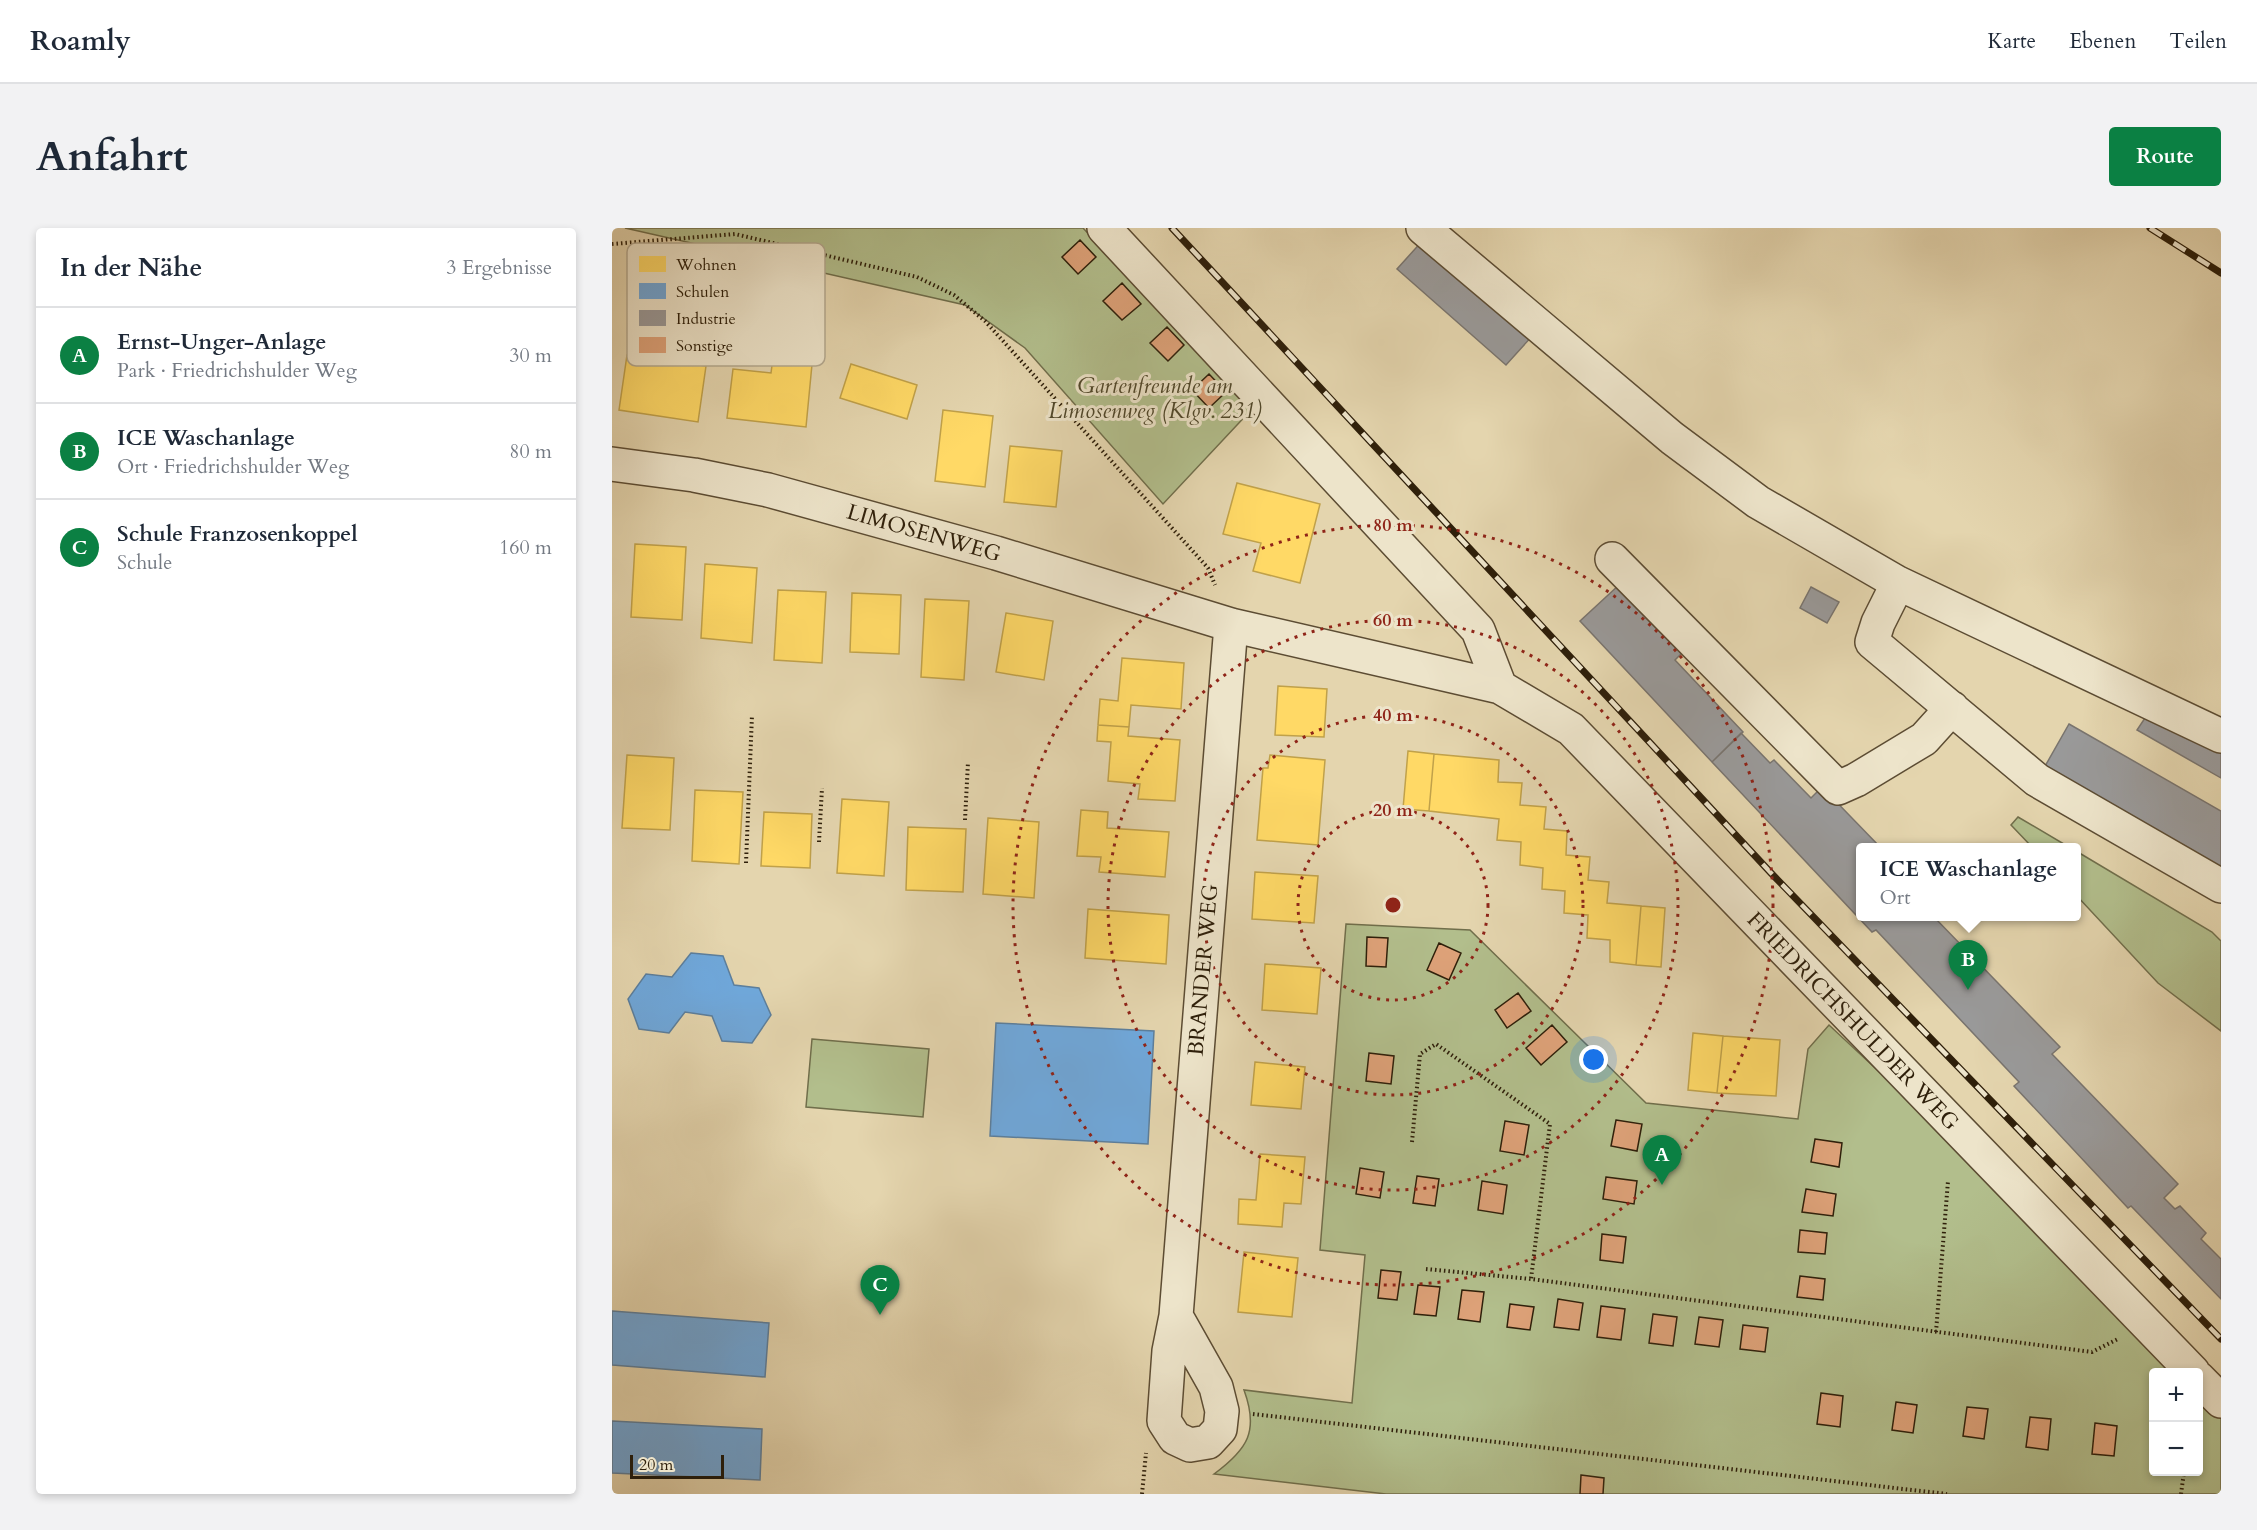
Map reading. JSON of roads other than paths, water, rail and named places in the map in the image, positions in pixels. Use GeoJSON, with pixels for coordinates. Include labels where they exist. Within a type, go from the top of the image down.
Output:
{"type":"FeatureCollection","features":[{"type":"Feature","properties":{"kind":"street"},"geometry":{"type":"LineString","coordinates":[[1104,228],[1478,630],[1500,687]]}},
{"type":"Feature","properties":{"kind":"street"},"geometry":{"type":"LineString","coordinates":[[1423,228],[1672,438],[1758,502],[1898,583],[2218,729]]}},
{"type":"Feature","properties":{"kind":"street","name":"LIMOSENWEG"},"geometry":{"type":"LineString","coordinates":[[612,464],[694,475],[788,495],[996,553],[1231,625]]}},
{"type":"Feature","properties":{"kind":"street"},"geometry":{"type":"LineString","coordinates":[[1612,559],[1838,788],[1856,780],[1924,739],[1952,708]]}},
{"type":"Feature","properties":{"kind":"street"},"geometry":{"type":"LineString","coordinates":[[1898,583],[1878,623],[1872,642],[2037,780],[2221,886]]}},
{"type":"Feature","properties":{"kind":"street","name":"FRIEDRICHSHULDER WEG"},"geometry":{"type":"LineString","coordinates":[[1231,625],[1500,687],[1571,729],[2189,1368]]}},
{"type":"Feature","properties":{"kind":"street","name":"BRANDER WEG"},"geometry":{"type":"LineString","coordinates":[[1176,1316],[1216,1387],[1222,1411],[1220,1429],[1208,1442],[1190,1445],[1175,1438],[1164,1421],[1169,1351],[1176,1316],[1231,625]]}},
{"type":"Feature","properties":{"kind":"street"},"geometry":{"type":"LineString","coordinates":[[2203,1382],[2221,1401]]}},
{"type":"Feature","properties":{"kind":"railway"},"geometry":{"type":"LineString","coordinates":[[1172,228],[1771,873],[2221,1339]]}},
{"type":"Feature","properties":{"kind":"railway"},"geometry":{"type":"LineString","coordinates":[[2150,228],[2221,273]]}},
{"type":"Feature","properties":{"kind":"place","name":"ICE Waschanlage"},"geometry":{"type":"Point","coordinates":[1968,990]}},
{"type":"Feature","properties":{"kind":"place","name":"Ernst-Unger-Anlage"},"geometry":{"type":"Point","coordinates":[1662,1185]}},
{"type":"Feature","properties":{"kind":"place","name":"Schule Franzosenkoppel"},"geometry":{"type":"Point","coordinates":[880,1315]}},
{"type":"Feature","properties":{"kind":"park label","name":"Gartenfreunde am Limosenweg (Klgv. 231)"},"geometry":{"type":"Point","coordinates":[1155,398]}}]}
